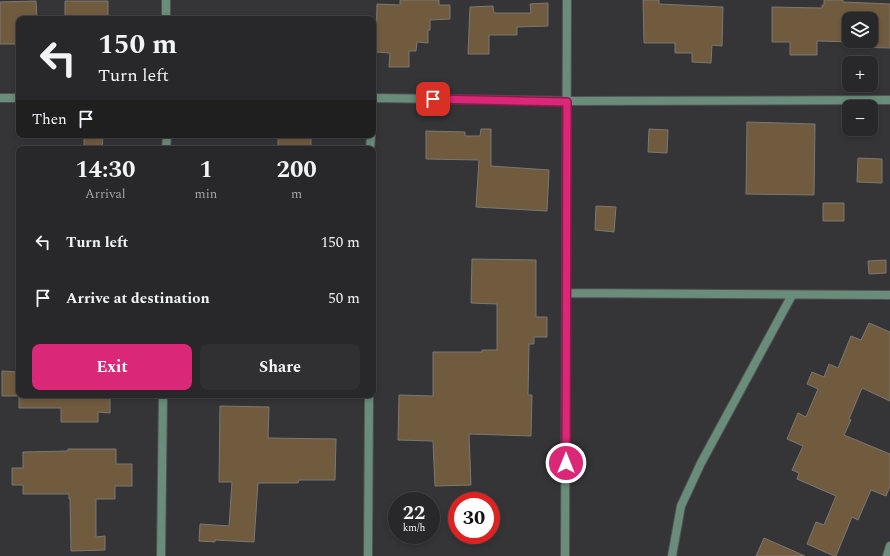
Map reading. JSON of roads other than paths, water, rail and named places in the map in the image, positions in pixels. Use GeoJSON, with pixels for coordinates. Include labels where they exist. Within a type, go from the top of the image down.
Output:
{"type":"FeatureCollection","features":[{"type":"Feature","properties":{"kind":"street"},"geometry":{"type":"LineString","coordinates":[[166,0],[166,16]]}},
{"type":"Feature","properties":{"kind":"street"},"geometry":{"type":"LineString","coordinates":[[565,556],[567,0]]}},
{"type":"Feature","properties":{"kind":"street"},"geometry":{"type":"LineString","coordinates":[[0,98],[16,98]]}},
{"type":"Feature","properties":{"kind":"street"},"geometry":{"type":"LineString","coordinates":[[376,98],[567,102],[890,100]]}},
{"type":"Feature","properties":{"kind":"street"},"geometry":{"type":"LineString","coordinates":[[566,293],[890,295]]}},
{"type":"Feature","properties":{"kind":"street"},"geometry":{"type":"LineString","coordinates":[[672,556],[680,506],[701,463],[792,295]]}},
{"type":"Feature","properties":{"kind":"street"},"geometry":{"type":"LineString","coordinates":[[161,556],[163,398]]}},
{"type":"Feature","properties":{"kind":"street"},"geometry":{"type":"LineString","coordinates":[[368,556],[369,398]]}},
{"type":"Feature","properties":{"kind":"street"},"geometry":{"type":"LineString","coordinates":[[887,556],[890,546]]}}]}
